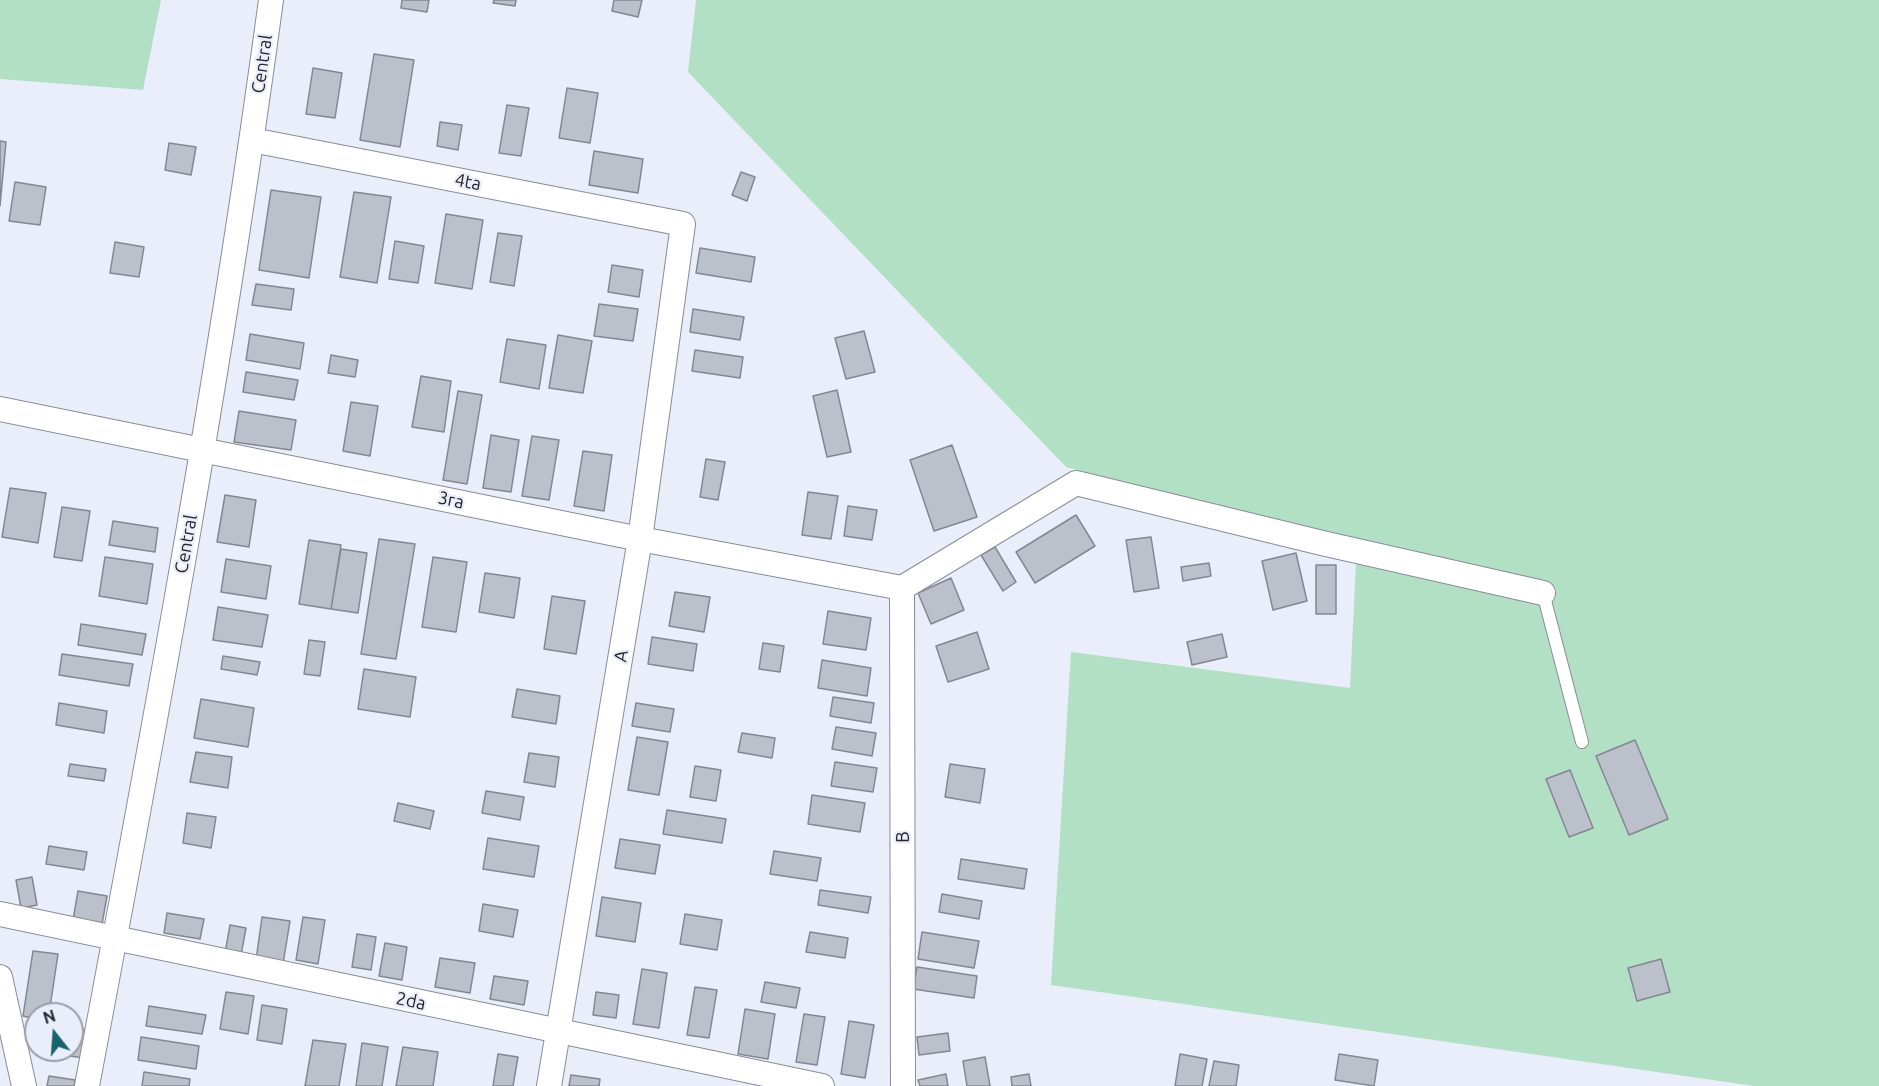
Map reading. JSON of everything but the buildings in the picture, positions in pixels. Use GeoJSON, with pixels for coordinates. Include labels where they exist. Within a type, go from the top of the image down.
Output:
{"type":"FeatureCollection","features":[{"type":"Feature","properties":{"kind":"street","name":"Central"},"geometry":{"type":"LineString","coordinates":[[87,1086],[203,449],[252,140],[271,0]]}},
{"type":"Feature","properties":{"kind":"street","name":"4ta"},"geometry":{"type":"LineString","coordinates":[[252,140],[683,224]]}},
{"type":"Feature","properties":{"kind":"street","name":"A"},"geometry":{"type":"LineString","coordinates":[[549,1086],[640,539],[683,224]]}},
{"type":"Feature","properties":{"kind":"street","name":"3ra"},"geometry":{"type":"LineString","coordinates":[[0,409],[640,539],[902,588]]}},
{"type":"Feature","properties":{"kind":"street"},"geometry":{"type":"LineString","coordinates":[[902,588],[1076,483],[1322,543],[1543,593]]}},
{"type":"Feature","properties":{"kind":"street","name":"B"},"geometry":{"type":"LineString","coordinates":[[902,588],[903,1086]]}},
{"type":"Feature","properties":{"kind":"street","name":"2da"},"geometry":{"type":"LineString","coordinates":[[0,914],[115,940],[822,1086]]}},
{"type":"Feature","properties":{"kind":"street"},"geometry":{"type":"LineString","coordinates":[[0,977],[24,1086]]}},
{"type":"Feature","properties":{"kind":"lane"},"geometry":{"type":"LineString","coordinates":[[1543,593],[1582,742]]}},
{"type":"Feature","properties":{"kind":"green space"},"geometry":{"type":"Polygon","coordinates":[[[0,0],[161,0],[143,90],[0,79],[0,0]]]}},
{"type":"Feature","properties":{"kind":"green space"},"geometry":{"type":"Polygon","coordinates":[[[696,0],[1879,0],[1879,1086],[1754,1086],[1051,985],[1071,652],[1350,688],[1357,542],[1066,467],[688,72],[696,0]]]}}]}
